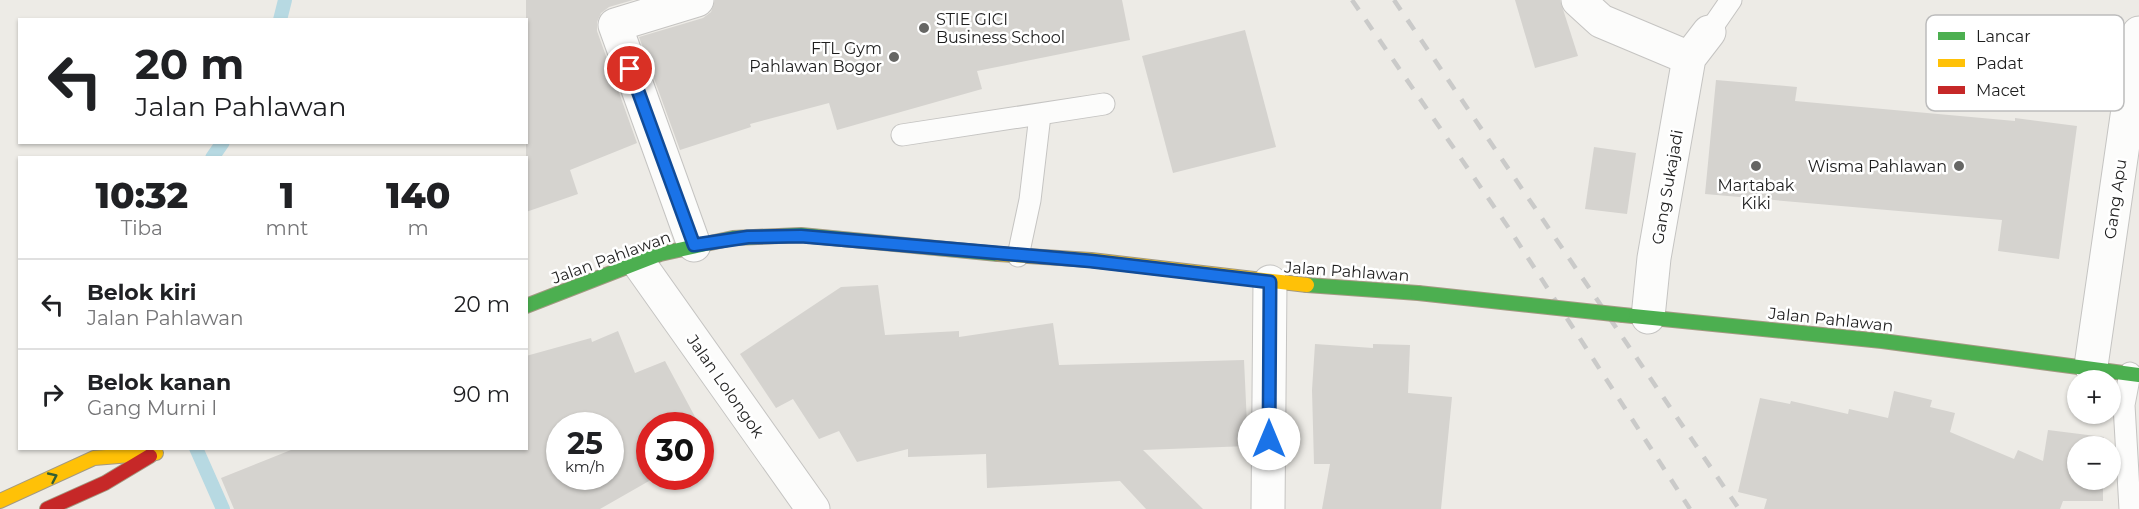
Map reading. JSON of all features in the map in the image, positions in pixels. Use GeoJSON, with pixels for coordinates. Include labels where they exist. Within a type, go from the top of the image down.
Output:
{"type":"FeatureCollection","features":[{"type":"Feature","properties":{"kind":"main road","name":"Jalan Pahlawan"},"geometry":{"type":"LineString","coordinates":[[528,305],[638,262],[694,245],[743,237],[801,236],[1091,261],[1270,282],[1418,293],[1818,333],[2091,366],[2134,374]]}},
{"type":"Feature","properties":{"kind":"main road"},"geometry":{"type":"LineString","coordinates":[[0,501],[94,458],[161,451]]}},
{"type":"Feature","properties":{"kind":"main road"},"geometry":{"type":"LineString","coordinates":[[47,509],[105,483],[161,451]]}},
{"type":"Feature","properties":{"kind":"street"},"geometry":{"type":"LineString","coordinates":[[694,245],[615,25],[697,0]]}},
{"type":"Feature","properties":{"kind":"street"},"geometry":{"type":"LineString","coordinates":[[1578,0],[1601,21],[1689,58]]}},
{"type":"Feature","properties":{"kind":"street","name":"Gang Sukajadi"},"geometry":{"type":"LineString","coordinates":[[1635,316],[1654,258],[1689,58],[1709,32]]}},
{"type":"Feature","properties":{"kind":"street","name":"Gang Apu"},"geometry":{"type":"LineString","coordinates":[[2091,366],[2139,33]]}},
{"type":"Feature","properties":{"kind":"street","name":"Jalan Lolongok"},"geometry":{"type":"LineString","coordinates":[[638,262],[813,509]]}},
{"type":"Feature","properties":{"kind":"street"},"geometry":{"type":"LineString","coordinates":[[1268,509],[1270,282]]}},
{"type":"Feature","properties":{"kind":"lane"},"geometry":{"type":"LineString","coordinates":[[1709,32],[1731,0]]}},
{"type":"Feature","properties":{"kind":"lane"},"geometry":{"type":"LineString","coordinates":[[902,135],[1104,104]]}},
{"type":"Feature","properties":{"kind":"lane"},"geometry":{"type":"LineString","coordinates":[[1018,256],[1030,200],[1040,115]]}},
{"type":"Feature","properties":{"kind":"lane"},"geometry":{"type":"LineString","coordinates":[[2130,509],[2124,405],[2134,374]]}},
{"type":"Feature","properties":{"kind":"building"},"geometry":{"type":"Polygon","coordinates":[[[526,0],[633,0],[609,7],[601,13],[597,22],[597,31],[637,143],[570,170],[578,194],[528,211],[526,144],[528,144],[528,18],[526,18],[526,0]]]}},
{"type":"Feature","properties":{"kind":"building"},"geometry":{"type":"Polygon","coordinates":[[[715,0],[1122,0],[1130,40],[977,71],[982,89],[837,130],[829,103],[750,124],[751,127],[680,150],[639,37],[703,18],[711,12],[715,0]]]}},
{"type":"Feature","properties":{"kind":"building"},"geometry":{"type":"Polygon","coordinates":[[[1515,0],[1560,0],[1578,56],[1535,68],[1515,0]]]}},
{"type":"Feature","properties":{"kind":"building"},"geometry":{"type":"Polygon","coordinates":[[[1245,30],[1276,147],[1173,173],[1142,56],[1245,30]]]}},
{"type":"Feature","properties":{"kind":"building"},"geometry":{"type":"Polygon","coordinates":[[[1716,80],[1797,87],[1795,101],[2015,121],[2015,118],[2077,126],[2059,259],[1998,251],[2002,220],[1705,194],[1716,80]]]}},
{"type":"Feature","properties":{"kind":"building"},"geometry":{"type":"Polygon","coordinates":[[[1594,147],[1636,153],[1627,214],[1585,209],[1594,147]]]}},
{"type":"Feature","properties":{"kind":"building"},"geometry":{"type":"Polygon","coordinates":[[[878,285],[885,335],[959,331],[959,337],[1053,323],[1059,365],[1244,360],[1248,446],[1143,450],[1203,509],[1146,509],[1120,481],[987,488],[986,454],[908,457],[908,449],[857,462],[839,431],[819,439],[793,399],[776,408],[740,354],[841,287],[878,285]]]}},
{"type":"Feature","properties":{"kind":"building"},"geometry":{"type":"Polygon","coordinates":[[[618,331],[635,373],[665,361],[692,412],[636,412],[636,488],[600,509],[234,509],[221,478],[291,450],[528,450],[528,355],[591,338],[592,342],[618,331]]]}},
{"type":"Feature","properties":{"kind":"building"},"geometry":{"type":"Polygon","coordinates":[[[1315,344],[1373,348],[1373,344],[1410,345],[1408,393],[1452,397],[1441,509],[1322,509],[1330,464],[1314,464],[1312,390],[1315,344]]]}},
{"type":"Feature","properties":{"kind":"building"},"geometry":{"type":"Polygon","coordinates":[[[1894,391],[1932,400],[1930,407],[1955,413],[1950,432],[2014,459],[2018,450],[2043,461],[2048,430],[2096,436],[2067,436],[2067,490],[2103,490],[2103,501],[2063,501],[2060,509],[1764,509],[1767,499],[1738,492],[1760,398],[1790,404],[1791,401],[1848,414],[1849,409],[1888,418],[1894,391]]]}},
{"type":"Feature","properties":{"kind":"waterway"},"geometry":{"type":"LineString","coordinates":[[280,18],[285,0]]}},
{"type":"Feature","properties":{"kind":"waterway"},"geometry":{"type":"LineString","coordinates":[[213,156],[222,144]]}},
{"type":"Feature","properties":{"kind":"waterway"},"geometry":{"type":"LineString","coordinates":[[197,450],[223,509]]}},
{"type":"Feature","properties":{"kind":"railway"},"geometry":{"type":"LineString","coordinates":[[1352,0],[1508,227],[1690,509]]}},
{"type":"Feature","properties":{"kind":"railway"},"geometry":{"type":"LineString","coordinates":[[1394,0],[1739,509]]}},
{"type":"Feature","properties":{"kind":"traffic: fast"},"geometry":{"type":"LineString","coordinates":[[528,305],[660,254],[733,238],[801,235],[998,254]]}},
{"type":"Feature","properties":{"kind":"traffic: fast"},"geometry":{"type":"LineString","coordinates":[[1307,285],[1418,293]]}},
{"type":"Feature","properties":{"kind":"traffic: fast"},"geometry":{"type":"LineString","coordinates":[[1418,293],[1623,315]]}},
{"type":"Feature","properties":{"kind":"traffic: fast"},"geometry":{"type":"LineString","coordinates":[[1623,315],[1882,341],[2139,375]]}},
{"type":"Feature","properties":{"kind":"traffic: slow"},"geometry":{"type":"LineString","coordinates":[[998,254],[1091,260],[1307,285]]}},
{"type":"Feature","properties":{"kind":"traffic: slow"},"geometry":{"type":"LineString","coordinates":[[0,501],[94,458],[156,453]]}},
{"type":"Feature","properties":{"kind":"traffic: jam"},"geometry":{"type":"LineString","coordinates":[[47,509],[105,483],[150,456]]}},
{"type":"Feature","properties":{"kind":"place","name":"STIE GICI Business School"},"geometry":{"type":"Point","coordinates":[924,28]}},
{"type":"Feature","properties":{"kind":"place","name":"FTL Gym Pahlawan Bogor"},"geometry":{"type":"Point","coordinates":[894,57]}},
{"type":"Feature","properties":{"kind":"place","name":"Martabak Kiki"},"geometry":{"type":"Point","coordinates":[1756,166]}},
{"type":"Feature","properties":{"kind":"place","name":"Wisma Pahlawan"},"geometry":{"type":"Point","coordinates":[1959,166]}},
{"type":"Feature","properties":{"kind":"route"},"geometry":{"type":"LineString","coordinates":[[630,69],[694,245],[763,235],[801,236],[1091,261],[1270,282],[1269,439]]}}]}
